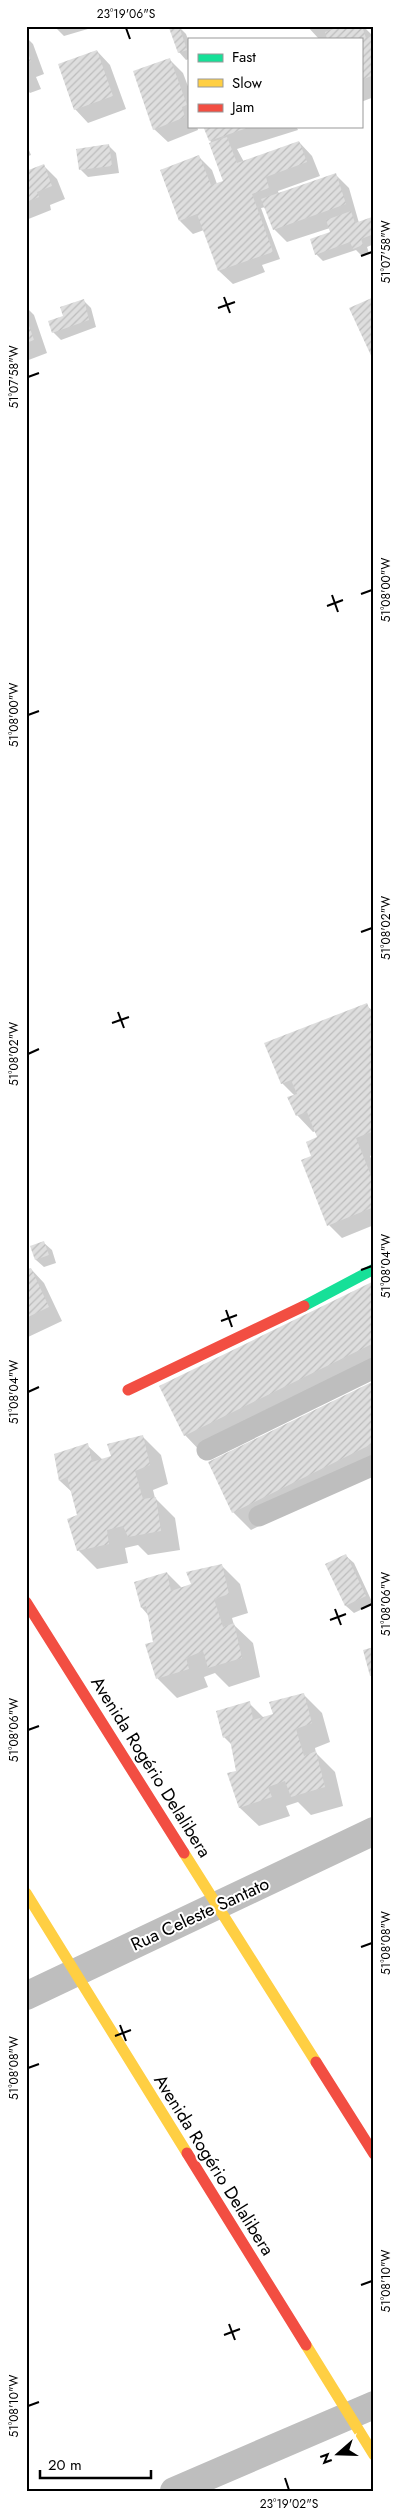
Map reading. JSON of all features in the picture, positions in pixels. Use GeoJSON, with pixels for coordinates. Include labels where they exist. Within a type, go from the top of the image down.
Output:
{"type":"FeatureCollection","features":[{"type":"Feature","properties":{"kind":"street"},"geometry":{"type":"LineString","coordinates":[[128,1390],[292,1312],[374,1269]]}},
{"type":"Feature","properties":{"kind":"street","name":"Avenida Rogério Delalibera"},"geometry":{"type":"LineString","coordinates":[[26,1602],[374,2154]]}},
{"type":"Feature","properties":{"kind":"street","name":"Rua Celeste Santato"},"geometry":{"type":"LineString","coordinates":[[26,1996],[374,1831]]}},
{"type":"Feature","properties":{"kind":"street","name":"Avenida Rogério Delalibera"},"geometry":{"type":"LineString","coordinates":[[26,1893],[374,2455]]}},
{"type":"Feature","properties":{"kind":"street"},"geometry":{"type":"LineString","coordinates":[[174,2491],[374,2405]]}},
{"type":"Feature","properties":{"kind":"lane"},"geometry":{"type":"LineString","coordinates":[[207,1450],[374,1368]]}},
{"type":"Feature","properties":{"kind":"lane"},"geometry":{"type":"LineString","coordinates":[[258,1516],[374,1465]]}},
{"type":"Feature","properties":{"kind":"building"},"geometry":{"type":"Polygon","coordinates":[[[179,26],[187,50],[178,53],[169,28],[179,26]]]}},
{"type":"Feature","properties":{"kind":"building"},"geometry":{"type":"Polygon","coordinates":[[[343,26],[362,26],[366,38],[374,35],[374,75],[362,80],[362,38],[327,38],[325,32],[343,26]]]}},
{"type":"Feature","properties":{"kind":"building"},"geometry":{"type":"Polygon","coordinates":[[[26,47],[31,61],[26,63],[26,47]]]}},
{"type":"Feature","properties":{"kind":"building"},"geometry":{"type":"Polygon","coordinates":[[[97,50],[113,96],[74,110],[58,64],[97,50]]]}},
{"type":"Feature","properties":{"kind":"building"},"geometry":{"type":"Polygon","coordinates":[[[170,58],[187,105],[182,107],[185,117],[153,130],[133,71],[170,58]]]}},
{"type":"Feature","properties":{"kind":"building"},"geometry":{"type":"Polygon","coordinates":[[[204,128],[247,128],[209,141],[204,128]]]}},
{"type":"Feature","properties":{"kind":"building"},"geometry":{"type":"Polygon","coordinates":[[[227,137],[237,163],[299,141],[307,162],[266,177],[269,188],[252,194],[273,252],[218,271],[197,214],[179,221],[160,170],[199,155],[211,185],[223,181],[209,143],[227,137]]]}},
{"type":"Feature","properties":{"kind":"building"},"geometry":{"type":"Polygon","coordinates":[[[109,144],[112,166],[79,170],[76,149],[109,144]]]}},
{"type":"Feature","properties":{"kind":"building"},"geometry":{"type":"Polygon","coordinates":[[[44,164],[52,186],[37,192],[39,197],[26,202],[26,171],[44,164]]]}},
{"type":"Feature","properties":{"kind":"building"},"geometry":{"type":"Polygon","coordinates":[[[336,173],[346,204],[273,230],[261,199],[336,173]]]}},
{"type":"Feature","properties":{"kind":"building"},"geometry":{"type":"Polygon","coordinates":[[[351,211],[355,223],[372,217],[374,234],[361,239],[363,245],[353,249],[350,242],[315,255],[310,239],[330,232],[326,220],[351,211]]]}},
{"type":"Feature","properties":{"kind":"building"},"geometry":{"type":"Polygon","coordinates":[[[374,297],[374,362],[349,308],[374,297]]]}},
{"type":"Feature","properties":{"kind":"building"},"geometry":{"type":"Polygon","coordinates":[[[84,299],[89,320],[52,333],[48,321],[63,316],[60,307],[84,299]]]}},
{"type":"Feature","properties":{"kind":"building"},"geometry":{"type":"Polygon","coordinates":[[[26,317],[34,340],[26,343],[26,317]]]}},
{"type":"Feature","properties":{"kind":"building"},"geometry":{"type":"Polygon","coordinates":[[[367,1003],[374,1020],[374,1131],[356,1138],[374,1183],[374,1207],[327,1226],[301,1160],[311,1156],[306,1142],[317,1137],[307,1112],[296,1116],[287,1097],[297,1094],[291,1080],[281,1084],[264,1043],[367,1003]]]}},
{"type":"Feature","properties":{"kind":"building"},"geometry":{"type":"Polygon","coordinates":[[[44,1241],[49,1255],[35,1260],[30,1246],[44,1241]]]}},
{"type":"Feature","properties":{"kind":"building"},"geometry":{"type":"Polygon","coordinates":[[[31,1268],[49,1307],[26,1318],[26,1270],[31,1268]]]}},
{"type":"Feature","properties":{"kind":"building"},"geometry":{"type":"Polygon","coordinates":[[[374,1281],[374,1343],[184,1436],[159,1386],[374,1281]]]}},
{"type":"Feature","properties":{"kind":"building"},"geometry":{"type":"Polygon","coordinates":[[[374,1381],[374,1443],[232,1513],[208,1462],[374,1381]]]}},
{"type":"Feature","properties":{"kind":"building"},"geometry":{"type":"Polygon","coordinates":[[[143,1435],[150,1465],[135,1471],[143,1499],[156,1497],[161,1531],[128,1537],[123,1526],[107,1530],[109,1544],[77,1551],[67,1519],[77,1515],[67,1477],[59,1481],[54,1454],[88,1443],[92,1462],[111,1456],[107,1444],[143,1435]]]}},
{"type":"Feature","properties":{"kind":"building"},"geometry":{"type":"Polygon","coordinates":[[[346,1554],[366,1596],[345,1606],[325,1564],[346,1554]]]}},
{"type":"Feature","properties":{"kind":"building"},"geometry":{"type":"Polygon","coordinates":[[[222,1564],[229,1594],[214,1599],[223,1627],[234,1623],[242,1658],[208,1668],[203,1651],[186,1658],[189,1669],[156,1679],[145,1644],[153,1642],[146,1606],[141,1608],[134,1582],[167,1572],[171,1591],[191,1584],[186,1572],[222,1564]]]}},
{"type":"Feature","properties":{"kind":"building"},"geometry":{"type":"Polygon","coordinates":[[[374,1647],[374,1675],[370,1676],[363,1650],[374,1647]]]}},
{"type":"Feature","properties":{"kind":"building"},"geometry":{"type":"Polygon","coordinates":[[[304,1693],[312,1723],[296,1729],[304,1756],[316,1751],[325,1787],[291,1797],[285,1781],[268,1787],[272,1797],[239,1808],[227,1773],[236,1771],[229,1735],[223,1738],[216,1711],[250,1701],[253,1720],[273,1714],[269,1702],[304,1693]]]}},
{"type":"Feature","properties":{"kind":"traffic: fast"},"geometry":{"type":"LineString","coordinates":[[304,1306],[374,1269]]}},
{"type":"Feature","properties":{"kind":"traffic: slow"},"geometry":{"type":"LineString","coordinates":[[184,1853],[316,2062]]}},
{"type":"Feature","properties":{"kind":"traffic: slow"},"geometry":{"type":"LineString","coordinates":[[26,1893],[187,2153]]}},
{"type":"Feature","properties":{"kind":"traffic: slow"},"geometry":{"type":"LineString","coordinates":[[306,2345],[374,2455]]}},
{"type":"Feature","properties":{"kind":"traffic: jam"},"geometry":{"type":"LineString","coordinates":[[128,1390],[304,1306]]}},
{"type":"Feature","properties":{"kind":"traffic: jam"},"geometry":{"type":"LineString","coordinates":[[26,1602],[184,1853]]}},
{"type":"Feature","properties":{"kind":"traffic: jam"},"geometry":{"type":"LineString","coordinates":[[316,2062],[374,2154]]}},
{"type":"Feature","properties":{"kind":"traffic: jam"},"geometry":{"type":"LineString","coordinates":[[187,2153],[306,2345]]}}]}
